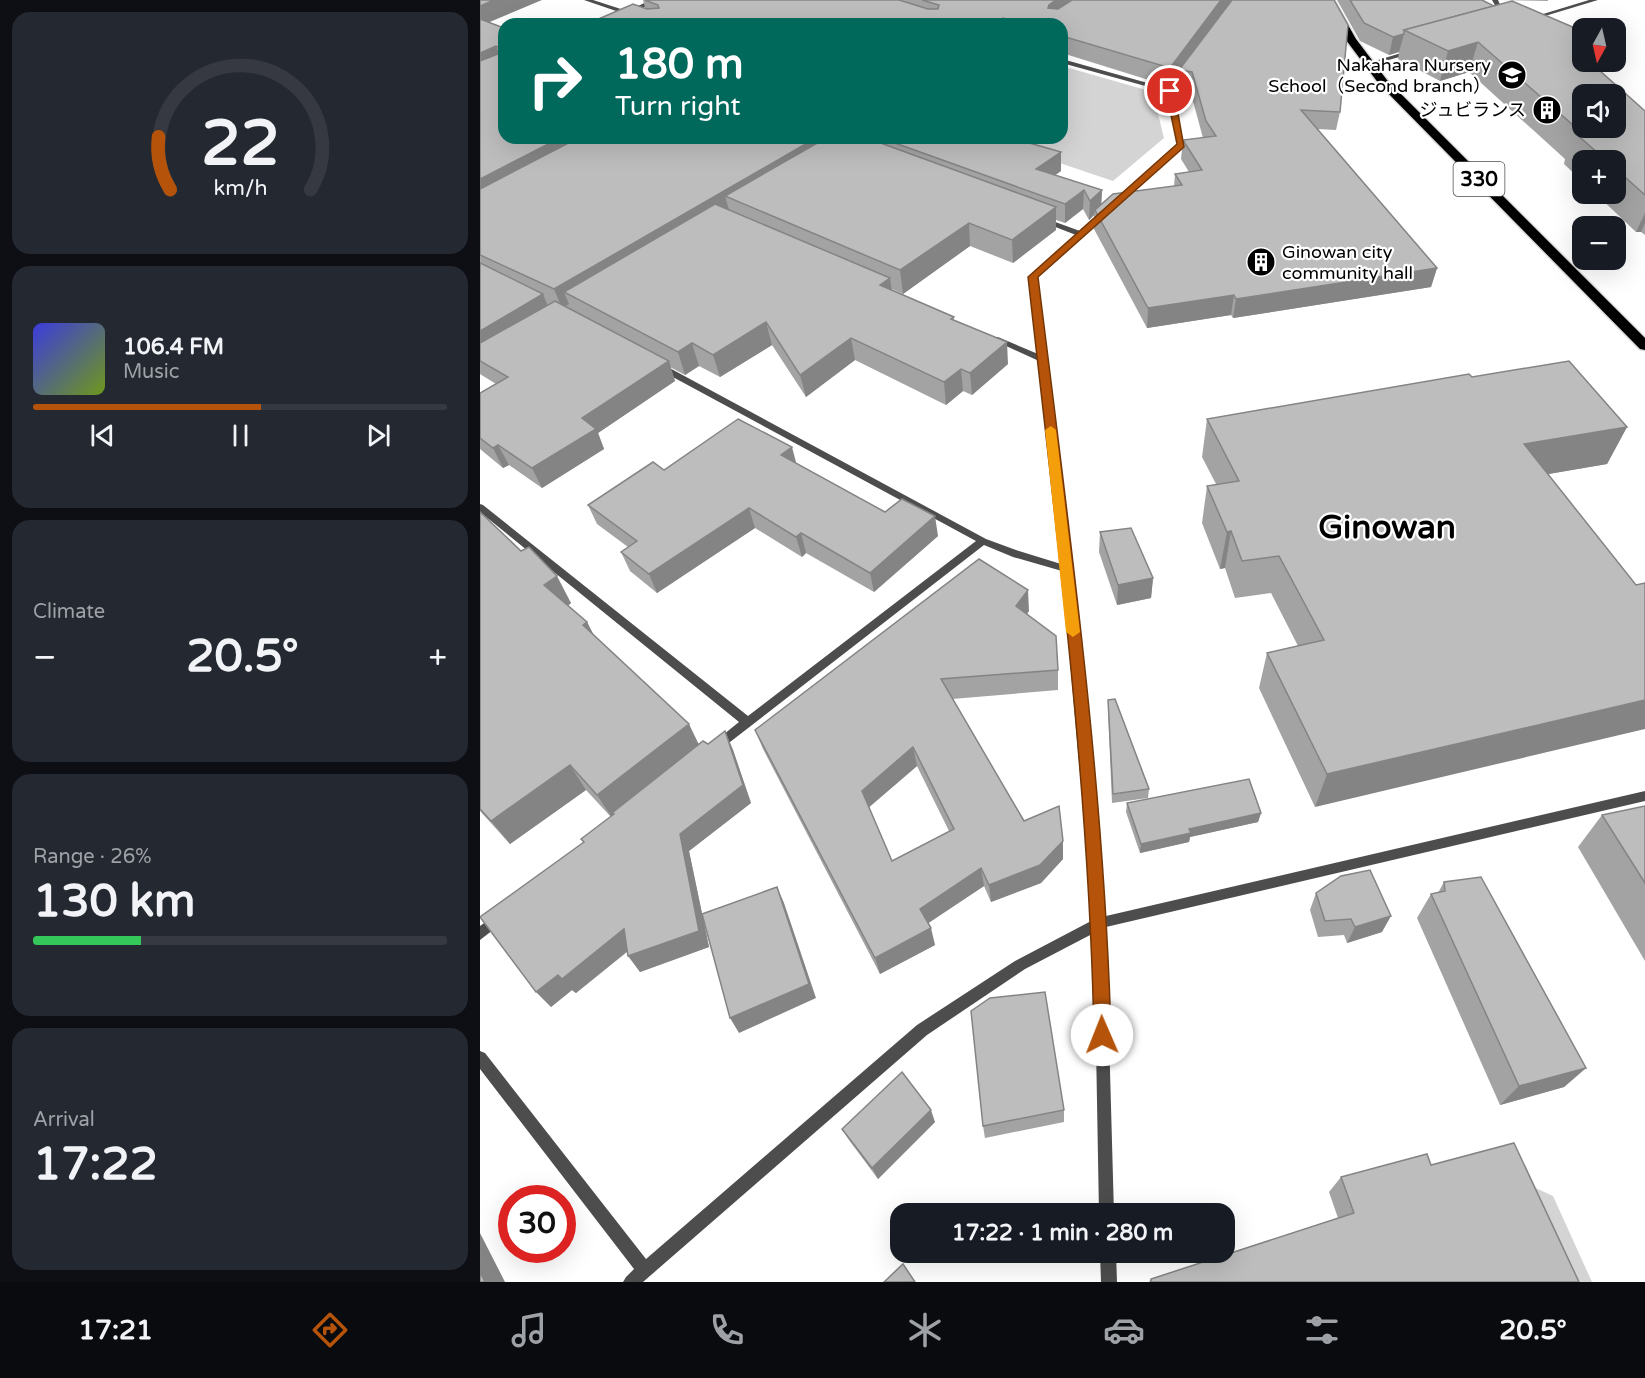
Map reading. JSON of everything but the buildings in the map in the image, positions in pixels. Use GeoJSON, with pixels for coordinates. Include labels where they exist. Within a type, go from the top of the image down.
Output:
{"type":"FeatureCollection","features":[{"type":"Feature","properties":{"kind":"highway","name":"330"},"geometry":{"type":"LineString","coordinates":[[1329,0],[1351,40],[1383,82],[1645,346]]}},
{"type":"Feature","properties":{"kind":"street"},"geometry":{"type":"LineString","coordinates":[[587,0],[642,18]]}},
{"type":"Feature","properties":{"kind":"street"},"geometry":{"type":"LineString","coordinates":[[616,18],[656,0]]}},
{"type":"Feature","properties":{"kind":"street"},"geometry":{"type":"LineString","coordinates":[[1495,0],[1508,25]]}},
{"type":"Feature","properties":{"kind":"street"},"geometry":{"type":"LineString","coordinates":[[1530,19],[1595,0]]}},
{"type":"Feature","properties":{"kind":"street"},"geometry":{"type":"LineString","coordinates":[[1368,64],[1423,49]]}},
{"type":"Feature","properties":{"kind":"street"},"geometry":{"type":"LineString","coordinates":[[1107,1203],[1100,923],[1067,569],[1033,277],[1181,145],[1170,91],[1197,54]]}},
{"type":"Feature","properties":{"kind":"street"},"geometry":{"type":"LineString","coordinates":[[1068,63],[1170,91]]}},
{"type":"Feature","properties":{"kind":"street"},"geometry":{"type":"LineString","coordinates":[[1036,218],[1081,234]]}},
{"type":"Feature","properties":{"kind":"street"},"geometry":{"type":"LineString","coordinates":[[988,336],[1042,359]]}},
{"type":"Feature","properties":{"kind":"street"},"geometry":{"type":"LineString","coordinates":[[654,363],[983,541],[1067,569]]}},
{"type":"Feature","properties":{"kind":"street"},"geometry":{"type":"LineString","coordinates":[[480,507],[747,722]]}},
{"type":"Feature","properties":{"kind":"street"},"geometry":{"type":"LineString","coordinates":[[710,751],[983,541]]}},
{"type":"Feature","properties":{"kind":"street"},"geometry":{"type":"LineString","coordinates":[[631,1282],[922,1030],[1020,965],[1100,923],[1645,796]]}},
{"type":"Feature","properties":{"kind":"street"},"geometry":{"type":"LineString","coordinates":[[480,934],[508,912]]}},
{"type":"Feature","properties":{"kind":"street"},"geometry":{"type":"LineString","coordinates":[[480,1058],[645,1269]]}},
{"type":"Feature","properties":{"kind":"street"},"geometry":{"type":"LineString","coordinates":[[1108,1263],[1109,1282]]}},
{"type":"Feature","properties":{"kind":"shaded area"},"geometry":{"type":"Polygon","coordinates":[[[1068,68],[1146,90],[1154,98],[1164,138],[1113,181],[1004,144],[1068,144],[1068,68]]]}},
{"type":"Feature","properties":{"kind":"shaded area"},"geometry":{"type":"Polygon","coordinates":[[[1520,1181],[1553,1196],[1592,1282],[1567,1282],[1520,1181]]]}},
{"type":"Feature","properties":{"kind":"slow traffic"},"geometry":{"type":"LineString","coordinates":[[1051,430],[1073,632]]}},
{"type":"Feature","properties":{"kind":"place","name":"Nakahara Nursery School（Second branch）"},"geometry":{"type":"Point","coordinates":[1512,75]}},
{"type":"Feature","properties":{"kind":"place","name":"ジュビランス"},"geometry":{"type":"Point","coordinates":[1547,110]}},
{"type":"Feature","properties":{"kind":"place","name":"Ginowan city community hall"},"geometry":{"type":"Point","coordinates":[1261,262]}},
{"type":"Feature","properties":{"kind":"district","name":"Ginowan"},"geometry":{"type":"Point","coordinates":[1387,526]}},
{"type":"Feature","properties":{"kind":"route"},"geometry":{"type":"LineString","coordinates":[[1102,1035],[1100,923],[1067,569],[1033,277],[1181,145],[1170,91]]}}]}
